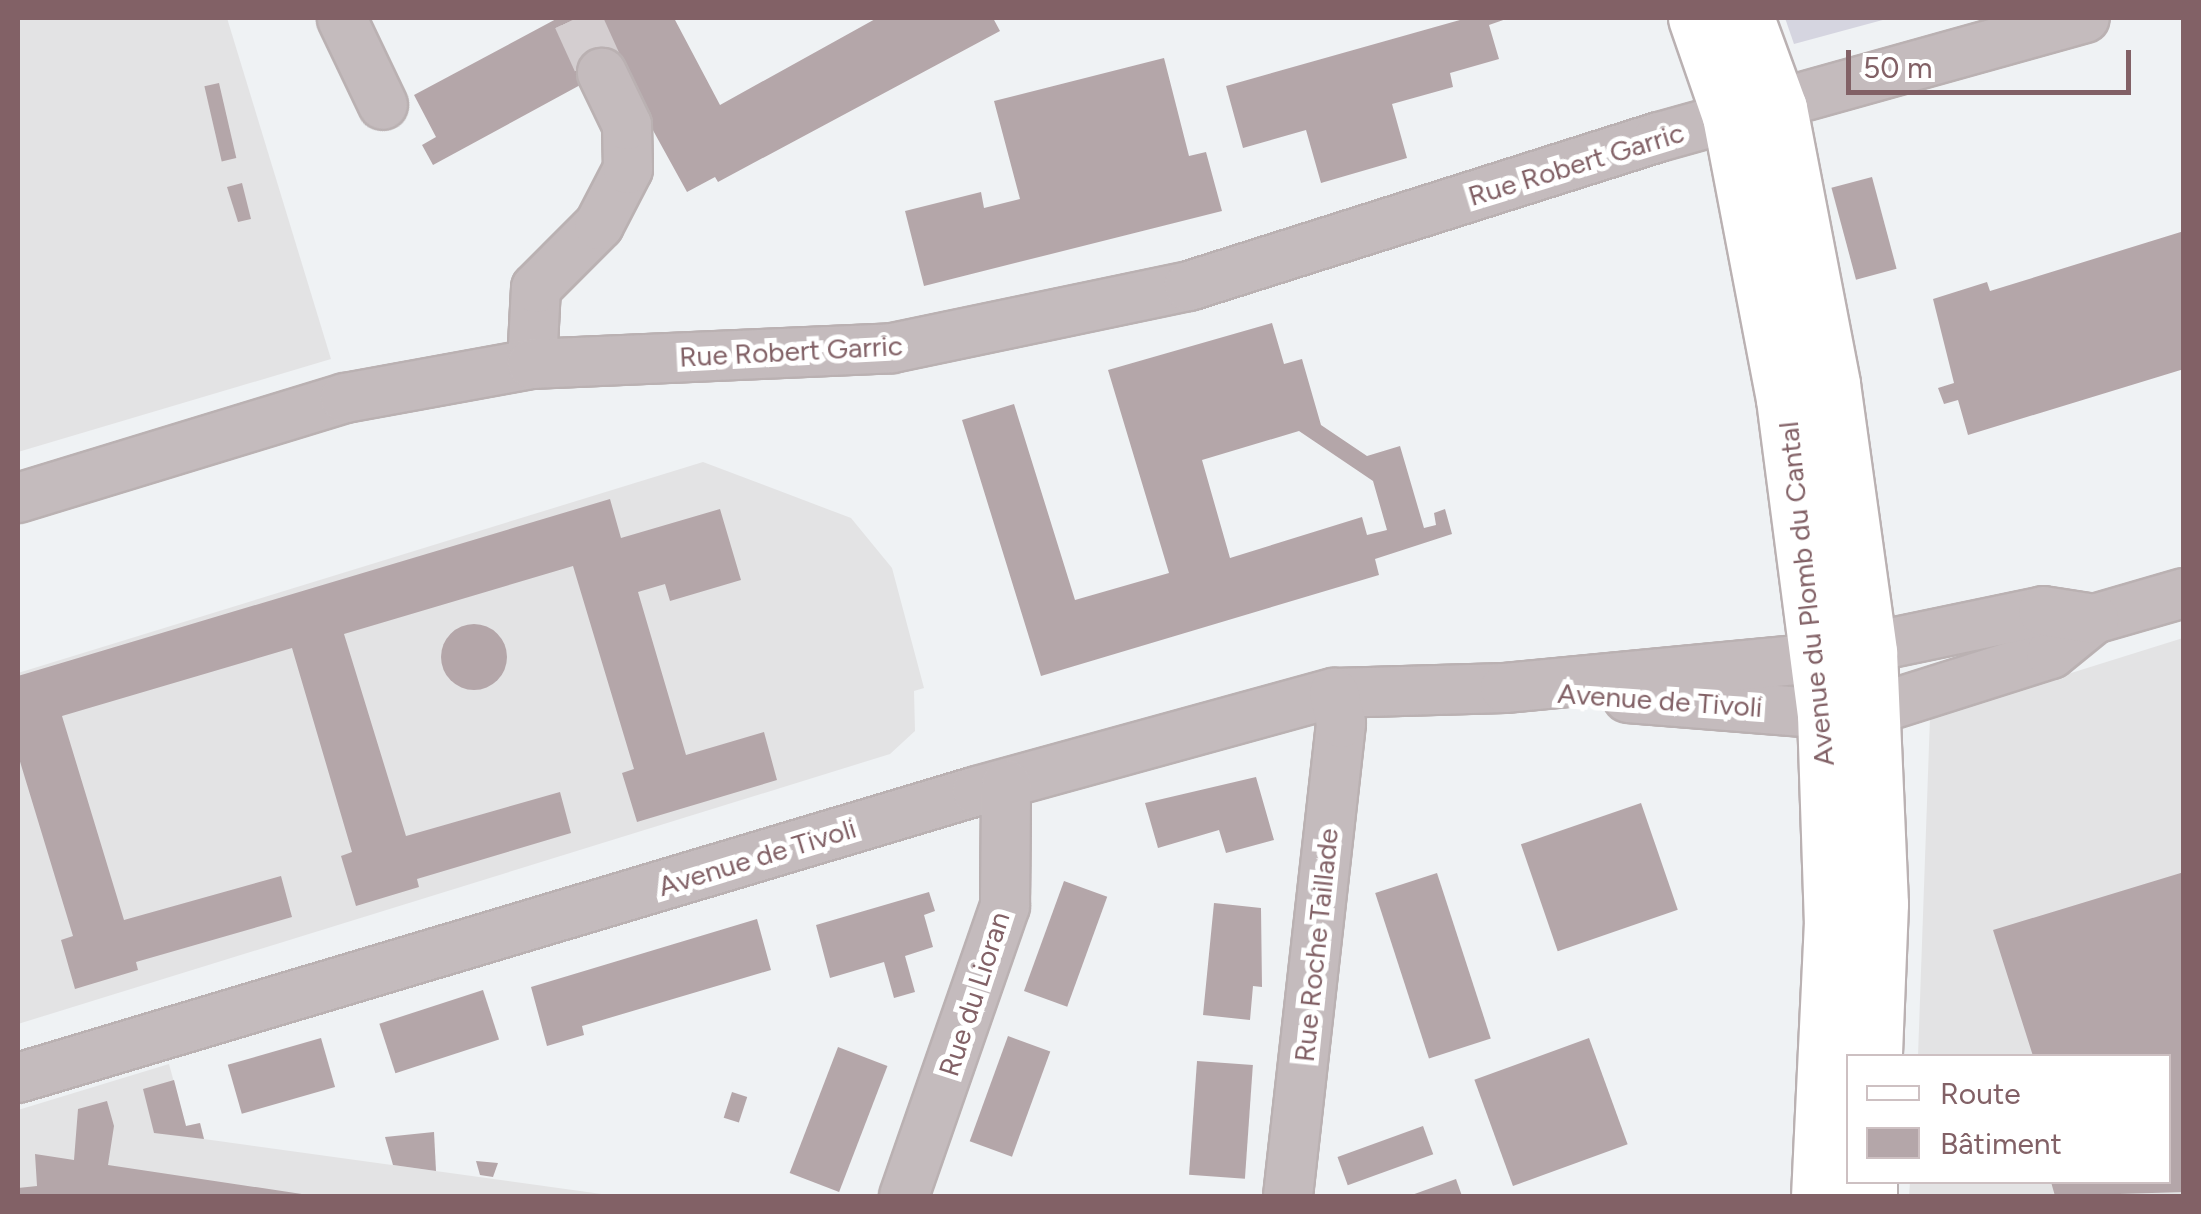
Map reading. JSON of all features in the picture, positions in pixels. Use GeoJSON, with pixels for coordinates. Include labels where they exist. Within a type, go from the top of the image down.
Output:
{"type":"FeatureCollection","features":[{"type":"Feature","properties":{"kind":"main road"},"geometry":{"type":"LineString","coordinates":[[1696,18],[1755,112]]}},
{"type":"Feature","properties":{"kind":"main road"},"geometry":{"type":"LineString","coordinates":[[1746,18],[1755,112]]}},
{"type":"Feature","properties":{"kind":"main road","name":"Avenue du Plomb du Cantal"},"geometry":{"type":"LineString","coordinates":[[1755,112],[1832,384],[1844,655],[1880,904],[1874,1054]]}},
{"type":"Feature","properties":{"kind":"main road","name":"Avenue du Plomb du Cantal"},"geometry":{"type":"LineString","coordinates":[[1819,1196],[1832,921],[1850,712]]}},
{"type":"Feature","properties":{"kind":"street"},"geometry":{"type":"LineString","coordinates":[[342,18],[384,105]]}},
{"type":"Feature","properties":{"kind":"street","name":"Rue Robert Garric"},"geometry":{"type":"LineString","coordinates":[[18,498],[345,398],[532,364],[892,348],[1189,286],[1755,112],[2085,18]]}},
{"type":"Feature","properties":{"kind":"street"},"geometry":{"type":"LineString","coordinates":[[532,364],[536,288],[599,224],[628,169],[627,125],[602,73]]}},
{"type":"Feature","properties":{"kind":"street"},"geometry":{"type":"LineString","coordinates":[[1850,712],[2051,654],[2094,618],[2184,593]]}},
{"type":"Feature","properties":{"kind":"street","name":"Avenue de Tivoli"},"geometry":{"type":"LineString","coordinates":[[18,1078],[1006,784],[1334,694],[1505,688],[1844,655],[2044,611],[2094,618]]}},
{"type":"Feature","properties":{"kind":"street","name":"Avenue de Tivoli"},"geometry":{"type":"LineString","coordinates":[[1505,688],[1850,712]]}},
{"type":"Feature","properties":{"kind":"street","name":"Rue Roche Taillade"},"geometry":{"type":"LineString","coordinates":[[1288,1196],[1341,723],[1334,694]]}},
{"type":"Feature","properties":{"kind":"street","name":"Rue du Lioran"},"geometry":{"type":"LineString","coordinates":[[904,1196],[1005,906],[1006,784]]}},
{"type":"Feature","properties":{"kind":"shaded area"},"geometry":{"type":"Polygon","coordinates":[[[18,18],[227,18],[331,359],[18,452],[18,18]]]}},
{"type":"Feature","properties":{"kind":"shaded area"},"geometry":{"type":"Polygon","coordinates":[[[1785,18],[1890,18],[1794,44],[1785,18]]]}},
{"type":"Feature","properties":{"kind":"shaded area"},"geometry":{"type":"Polygon","coordinates":[[[703,462],[851,518],[892,568],[924,688],[914,691],[915,731],[890,754],[18,1024],[18,673],[703,462]]]}},
{"type":"Feature","properties":{"kind":"shaded area"},"geometry":{"type":"Polygon","coordinates":[[[2183,638],[2183,1196],[1909,1196],[1910,1184],[2171,1184],[2171,1054],[1918,1054],[1930,717],[2183,638]]]}},
{"type":"Feature","properties":{"kind":"shaded area"},"geometry":{"type":"Polygon","coordinates":[[[169,1064],[186,1126],[200,1123],[204,1139],[616,1196],[18,1196],[18,1110],[169,1064]]]}},
{"type":"Feature","properties":{"kind":"building"},"geometry":{"type":"Polygon","coordinates":[[[558,18],[674,18],[720,105],[877,18],[993,18],[1000,31],[718,182],[715,177],[687,192],[617,65],[433,165],[422,145],[436,137],[414,95],[558,18]]]}},
{"type":"Feature","properties":{"kind":"building"},"geometry":{"type":"Polygon","coordinates":[[[1467,18],[1509,18],[1489,25],[1499,59],[1450,73],[1453,87],[1392,104],[1407,158],[1321,183],[1306,130],[1243,148],[1226,86],[1467,18]]]}},
{"type":"Feature","properties":{"kind":"building"},"geometry":{"type":"Polygon","coordinates":[[[1164,58],[1189,156],[1206,152],[1222,211],[924,286],[905,211],[981,192],[984,208],[1020,199],[994,101],[1164,58]]]}},
{"type":"Feature","properties":{"kind":"building"},"geometry":{"type":"Polygon","coordinates":[[[219,83],[236,158],[222,161],[204,86],[219,83]]]}},
{"type":"Feature","properties":{"kind":"building"},"geometry":{"type":"Polygon","coordinates":[[[1872,177],[1897,269],[1856,280],[1831,188],[1872,177]]]}},
{"type":"Feature","properties":{"kind":"building"},"geometry":{"type":"Polygon","coordinates":[[[242,183],[251,219],[238,222],[227,187],[242,183]]]}},
{"type":"Feature","properties":{"kind":"building"},"geometry":{"type":"Polygon","coordinates":[[[2184,231],[2184,369],[1968,435],[1958,400],[1944,404],[1938,388],[1954,383],[1933,299],[1987,282],[1990,291],[2184,231]]]}},
{"type":"Feature","properties":{"kind":"building"},"geometry":{"type":"Polygon","coordinates":[[[1272,323],[1284,364],[1302,359],[1321,425],[1367,456],[1400,446],[1424,528],[1436,525],[1434,513],[1445,509],[1452,534],[1375,559],[1379,575],[1041,676],[962,420],[1014,404],[1075,600],[1169,573],[1108,370],[1272,323]],[[1299,431],[1202,460],[1230,558],[1362,517],[1367,535],[1387,530],[1373,481],[1299,431]]]}},
{"type":"Feature","properties":{"kind":"building"},"geometry":{"type":"Polygon","coordinates":[[[610,499],[621,538],[720,509],[741,580],[670,601],[665,584],[638,592],[686,755],[764,732],[777,780],[637,822],[622,773],[634,769],[573,566],[344,634],[406,836],[560,792],[571,833],[417,879],[419,887],[356,906],[341,856],[352,852],[292,648],[62,716],[124,920],[281,876],[292,917],[136,962],[138,970],[75,989],[61,940],[73,936],[18,755],[18,676],[610,499]]]}},
{"type":"Feature","properties":{"kind":"building"},"geometry":{"type":"Polygon","coordinates":[[[474,624],[497,634],[507,657],[497,680],[474,690],[451,680],[441,657],[451,634],[474,624]]]}},
{"type":"Feature","properties":{"kind":"building"},"geometry":{"type":"Polygon","coordinates":[[[1256,777],[1274,840],[1226,853],[1219,830],[1158,848],[1145,803],[1256,777]]]}},
{"type":"Feature","properties":{"kind":"building"},"geometry":{"type":"Polygon","coordinates":[[[1641,803],[1678,910],[1558,951],[1521,844],[1641,803]]]}},
{"type":"Feature","properties":{"kind":"building"},"geometry":{"type":"Polygon","coordinates":[[[2184,872],[2184,1192],[2055,1196],[2052,1184],[2171,1184],[2171,1054],[2032,1054],[1993,930],[2184,872]]]}},
{"type":"Feature","properties":{"kind":"building"},"geometry":{"type":"Polygon","coordinates":[[[1437,873],[1491,1038],[1429,1059],[1375,893],[1437,873]]]}},
{"type":"Feature","properties":{"kind":"building"},"geometry":{"type":"Polygon","coordinates":[[[1064,881],[1107,897],[1067,1007],[1024,991],[1064,881]]]}},
{"type":"Feature","properties":{"kind":"building"},"geometry":{"type":"Polygon","coordinates":[[[929,892],[935,911],[924,915],[933,947],[905,956],[915,992],[894,998],[884,962],[830,978],[816,925],[929,892]]]}},
{"type":"Feature","properties":{"kind":"building"},"geometry":{"type":"Polygon","coordinates":[[[1214,903],[1261,908],[1262,987],[1253,986],[1250,1020],[1203,1015],[1214,903]]]}},
{"type":"Feature","properties":{"kind":"building"},"geometry":{"type":"Polygon","coordinates":[[[757,919],[771,970],[582,1026],[584,1035],[547,1046],[531,987],[757,919]]]}},
{"type":"Feature","properties":{"kind":"building"},"geometry":{"type":"Polygon","coordinates":[[[483,990],[499,1039],[395,1073],[379,1024],[483,990]]]}},
{"type":"Feature","properties":{"kind":"building"},"geometry":{"type":"Polygon","coordinates":[[[1008,1036],[1050,1051],[1012,1157],[970,1141],[1008,1036]]]}},
{"type":"Feature","properties":{"kind":"building"},"geometry":{"type":"Polygon","coordinates":[[[321,1038],[335,1087],[242,1114],[228,1065],[321,1038]]]}},
{"type":"Feature","properties":{"kind":"building"},"geometry":{"type":"Polygon","coordinates":[[[1589,1038],[1628,1144],[1513,1186],[1474,1080],[1589,1038]]]}},
{"type":"Feature","properties":{"kind":"building"},"geometry":{"type":"Polygon","coordinates":[[[838,1047],[887,1066],[839,1192],[790,1173],[838,1047]]]}},
{"type":"Feature","properties":{"kind":"building"},"geometry":{"type":"Polygon","coordinates":[[[1197,1061],[1253,1065],[1245,1179],[1189,1175],[1197,1061]]]}},
{"type":"Feature","properties":{"kind":"building"},"geometry":{"type":"Polygon","coordinates":[[[174,1080],[186,1126],[200,1123],[204,1139],[154,1133],[143,1089],[174,1080]]]}},
{"type":"Feature","properties":{"kind":"building"},"geometry":{"type":"Polygon","coordinates":[[[732,1092],[747,1097],[739,1123],[724,1118],[732,1092]]]}},
{"type":"Feature","properties":{"kind":"building"},"geometry":{"type":"Polygon","coordinates":[[[107,1101],[114,1126],[108,1165],[315,1196],[18,1196],[18,1188],[37,1186],[35,1154],[74,1160],[78,1109],[107,1101]]]}},
{"type":"Feature","properties":{"kind":"building"},"geometry":{"type":"Polygon","coordinates":[[[1423,1126],[1433,1154],[1348,1185],[1337,1157],[1423,1126]]]}},
{"type":"Feature","properties":{"kind":"building"},"geometry":{"type":"Polygon","coordinates":[[[434,1132],[436,1171],[393,1165],[385,1137],[434,1132]]]}},
{"type":"Feature","properties":{"kind":"building"},"geometry":{"type":"Polygon","coordinates":[[[476,1161],[498,1163],[493,1177],[480,1175],[476,1161]]]}},
{"type":"Feature","properties":{"kind":"building"},"geometry":{"type":"Polygon","coordinates":[[[1456,1179],[1462,1196],[1409,1196],[1456,1179]]]}},
{"type":"Feature","properties":{"kind":"tunnel"},"geometry":{"type":"LineString","coordinates":[[577,18],[602,73]]}}]}
